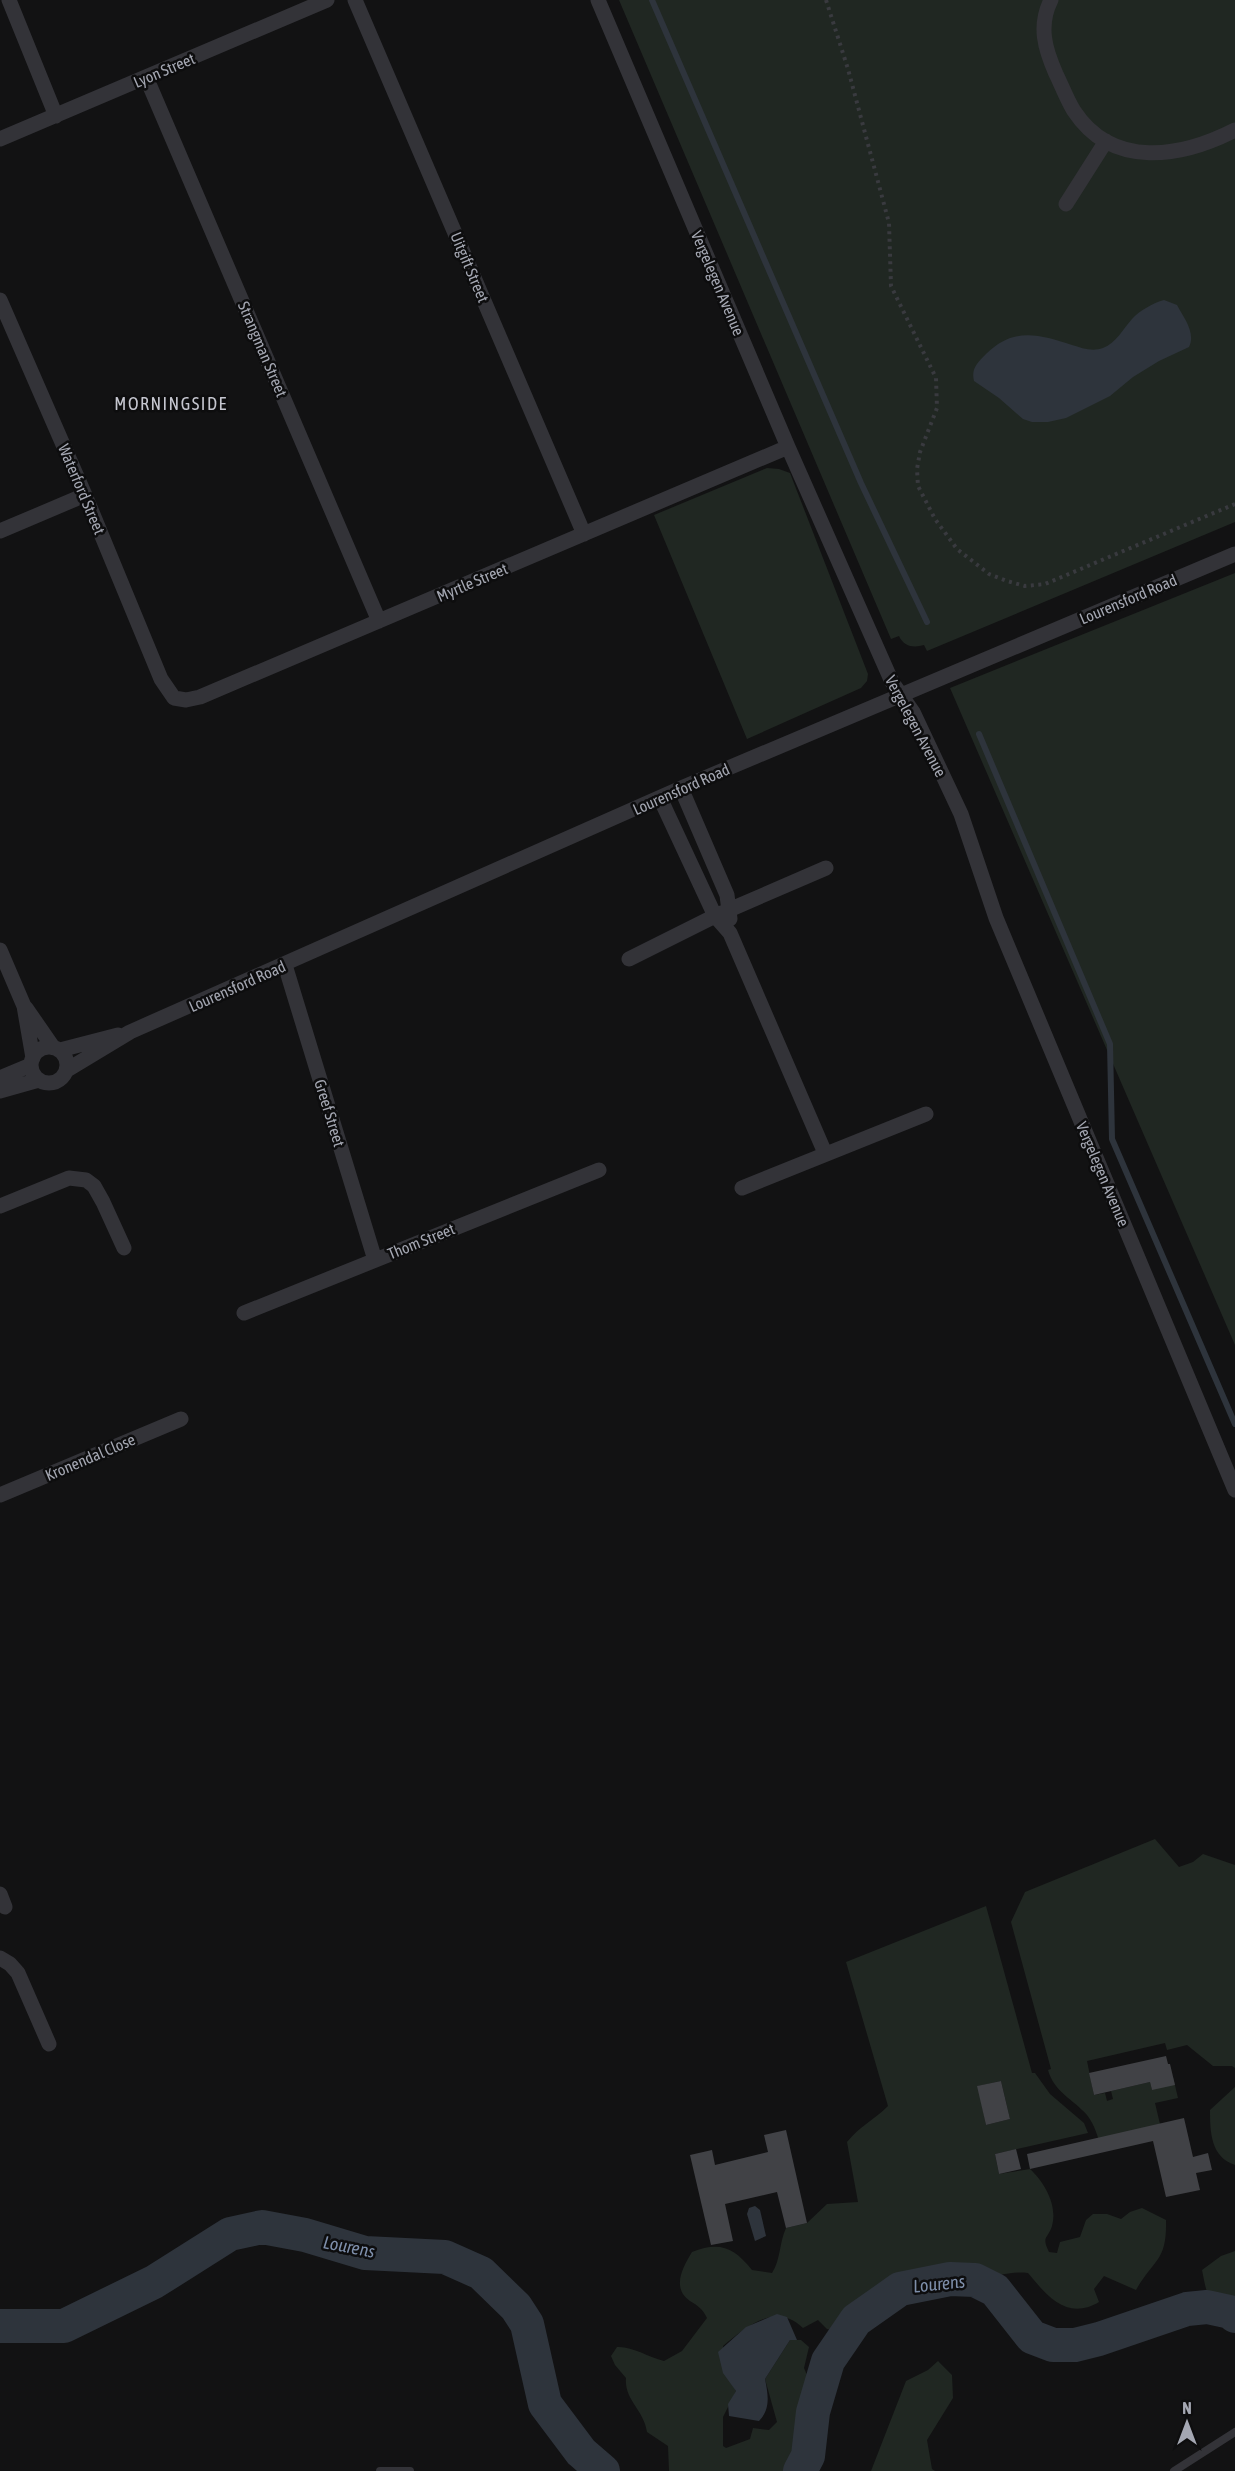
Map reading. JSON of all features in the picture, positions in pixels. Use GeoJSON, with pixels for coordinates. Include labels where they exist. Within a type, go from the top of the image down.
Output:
{"type":"FeatureCollection","features":[{"type":"Feature","properties":{"kind":"street"},"geometry":{"type":"LineString","coordinates":[[9,0],[56,116]]}},
{"type":"Feature","properties":{"kind":"street","name":"Lyon Street"},"geometry":{"type":"LineString","coordinates":[[0,139],[327,0]]}},
{"type":"Feature","properties":{"kind":"street","name":"Uitgift Street"},"geometry":{"type":"LineString","coordinates":[[355,0],[584,534]]}},
{"type":"Feature","properties":{"kind":"street","name":"Vergelegen Avenue"},"geometry":{"type":"LineString","coordinates":[[598,0],[887,671],[900,696],[913,712],[961,814],[996,918],[1235,1490]]}},
{"type":"Feature","properties":{"kind":"street"},"geometry":{"type":"LineString","coordinates":[[1051,0],[1046,9],[1043,30],[1049,58],[1074,111],[1106,141],[1128,151],[1146,154],[1199,146],[1235,130]]}},
{"type":"Feature","properties":{"kind":"street","name":"Strangman Street"},"geometry":{"type":"LineString","coordinates":[[146,77],[379,621]]}},
{"type":"Feature","properties":{"kind":"street"},"geometry":{"type":"LineString","coordinates":[[1066,204],[1106,141]]}},
{"type":"Feature","properties":{"kind":"street","name":"Waterford Street"},"geometry":{"type":"LineString","coordinates":[[0,300],[85,495],[161,679]]}},
{"type":"Feature","properties":{"kind":"street","name":"Myrtle Street"},"geometry":{"type":"LineString","coordinates":[[161,679],[174,698],[186,700],[200,697],[789,447]]}},
{"type":"Feature","properties":{"kind":"street"},"geometry":{"type":"LineString","coordinates":[[0,531],[85,495]]}},
{"type":"Feature","properties":{"kind":"street","name":"Lourensford Road"},"geometry":{"type":"LineString","coordinates":[[67,1070],[130,1032],[681,788],[1235,554]]}},
{"type":"Feature","properties":{"kind":"street"},"geometry":{"type":"LineString","coordinates":[[681,788],[719,875],[730,910],[730,933]]}},
{"type":"Feature","properties":{"kind":"street"},"geometry":{"type":"LineString","coordinates":[[660,798],[715,916],[730,933],[825,1153]]}},
{"type":"Feature","properties":{"kind":"street"},"geometry":{"type":"LineString","coordinates":[[629,958],[715,916],[826,868]]}},
{"type":"Feature","properties":{"kind":"street"},"geometry":{"type":"LineString","coordinates":[[0,950],[24,1006],[67,1059],[67,1070],[60,1079],[50,1083],[39,1080],[0,1091]]}},
{"type":"Feature","properties":{"kind":"street","name":"Greef Street"},"geometry":{"type":"LineString","coordinates":[[285,965],[375,1260]]}},
{"type":"Feature","properties":{"kind":"street"},"geometry":{"type":"LineString","coordinates":[[24,1006],[33,1073],[39,1080]]}},
{"type":"Feature","properties":{"kind":"street","name":"Lourensford Road"},"geometry":{"type":"LineString","coordinates":[[57,1049],[130,1032]]}},
{"type":"Feature","properties":{"kind":"street"},"geometry":{"type":"LineString","coordinates":[[0,1078],[32,1061],[41,1049],[57,1049]]}},
{"type":"Feature","properties":{"kind":"street"},"geometry":{"type":"LineString","coordinates":[[742,1188],[926,1114]]}},
{"type":"Feature","properties":{"kind":"street","name":"Thom Street"},"geometry":{"type":"LineString","coordinates":[[244,1313],[599,1170]]}},
{"type":"Feature","properties":{"kind":"street"},"geometry":{"type":"LineString","coordinates":[[0,1206],[69,1178],[86,1180],[94,1186],[103,1202],[124,1248]]}},
{"type":"Feature","properties":{"kind":"street","name":"Kronendal Close"},"geometry":{"type":"LineString","coordinates":[[0,1495],[181,1419]]}},
{"type":"Feature","properties":{"kind":"street"},"geometry":{"type":"LineString","coordinates":[[0,1958],[18,1973],[49,2044]]}},
{"type":"Feature","properties":{"kind":"lane"},"geometry":{"type":"LineString","coordinates":[[1174,2471],[1235,2432]]}},
{"type":"Feature","properties":{"kind":"lane"},"geometry":{"type":"LineString","coordinates":[[380,2471],[410,2471]]}},
{"type":"Feature","properties":{"kind":"path"},"geometry":{"type":"LineString","coordinates":[[826,0],[861,115],[889,223],[891,286],[936,378],[937,408],[920,452],[917,469],[918,486],[935,519],[957,549],[989,574],[1007,581],[1035,586],[1045,584],[1235,504]]}},
{"type":"Feature","properties":{"kind":"shaded area"},"geometry":{"type":"Polygon","coordinates":[[[619,0],[1235,0],[1235,522],[927,651],[924,645],[906,644],[899,636],[891,639],[619,0]]]}},
{"type":"Feature","properties":{"kind":"shaded area"},"geometry":{"type":"Polygon","coordinates":[[[1164,300],[1177,305],[1186,320],[1191,336],[1189,347],[1159,361],[1133,377],[1110,396],[1066,418],[1048,422],[1032,422],[1023,419],[999,398],[974,381],[973,373],[977,363],[996,345],[1006,340],[1027,335],[1048,338],[1091,350],[1099,349],[1112,343],[1138,313],[1164,300]]]}},
{"type":"Feature","properties":{"kind":"shaded area"},"geometry":{"type":"Polygon","coordinates":[[[767,468],[790,473],[868,674],[867,681],[861,688],[747,739],[654,515],[767,468]]]}},
{"type":"Feature","properties":{"kind":"shaded area"},"geometry":{"type":"Polygon","coordinates":[[[1235,573],[1235,1345],[950,688],[1235,573]]]}},
{"type":"Feature","properties":{"kind":"shaded area"},"geometry":{"type":"Polygon","coordinates":[[[1155,1839],[1179,1867],[1193,1862],[1203,1854],[1235,1865],[1235,2068],[1213,2066],[1187,2045],[1167,2050],[1165,2043],[1087,2061],[1094,2095],[1105,2093],[1107,2101],[1113,2099],[1111,2091],[1150,2082],[1152,2090],[1156,2081],[1173,2077],[1178,2098],[1155,2103],[1160,2124],[1102,2150],[1090,2119],[1082,2109],[1059,2090],[1051,2078],[1048,2070],[1051,2069],[1011,1922],[1025,1892],[1155,1839]]]}},
{"type":"Feature","properties":{"kind":"shaded area"},"geometry":{"type":"Polygon","coordinates":[[[986,1906],[1032,2073],[1035,2073],[1050,2094],[1084,2123],[1088,2133],[995,2154],[999,2174],[1030,2169],[1045,2187],[1053,2210],[1052,2226],[1045,2240],[1049,2252],[1057,2253],[1060,2242],[1080,2237],[1086,2220],[1093,2214],[1107,2214],[1121,2219],[1130,2212],[1142,2208],[1166,2220],[1162,2252],[1136,2290],[1104,2276],[1094,2289],[1099,2302],[1077,2309],[1067,2307],[1050,2297],[1028,2273],[987,2276],[953,2273],[915,2278],[879,2291],[866,2300],[838,2332],[827,2329],[818,2320],[803,2328],[793,2320],[782,2317],[762,2320],[741,2331],[723,2346],[732,2384],[736,2391],[723,2417],[723,2446],[726,2448],[750,2439],[753,2428],[769,2430],[777,2422],[765,2379],[790,2340],[801,2340],[809,2347],[804,2368],[813,2389],[799,2462],[793,2471],[669,2471],[668,2446],[647,2432],[642,2417],[628,2393],[626,2378],[611,2356],[617,2347],[623,2347],[664,2361],[682,2351],[707,2318],[698,2306],[684,2296],[681,2290],[680,2277],[692,2252],[710,2247],[725,2248],[739,2256],[752,2270],[772,2273],[786,2228],[807,2223],[827,2204],[858,2202],[847,2142],[888,2106],[846,1962],[986,1906]],[[1001,2081],[978,2086],[986,2125],[1010,2119],[1001,2081]]]}},
{"type":"Feature","properties":{"kind":"shaded area"},"geometry":{"type":"Polygon","coordinates":[[[1235,2087],[1235,2165],[1221,2156],[1217,2150],[1212,2135],[1210,2110],[1235,2087]]]}},
{"type":"Feature","properties":{"kind":"shaded area"},"geometry":{"type":"Polygon","coordinates":[[[755,2206],[760,2210],[766,2236],[755,2241],[747,2214],[749,2208],[755,2206]]]}},
{"type":"Feature","properties":{"kind":"shaded area"},"geometry":{"type":"Polygon","coordinates":[[[1235,2251],[1235,2302],[1213,2298],[1205,2287],[1202,2270],[1221,2256],[1235,2251]]]}},
{"type":"Feature","properties":{"kind":"shaded area"},"geometry":{"type":"Polygon","coordinates":[[[777,2314],[787,2317],[797,2340],[790,2340],[765,2379],[768,2396],[763,2416],[759,2421],[729,2416],[728,2404],[736,2391],[723,2373],[718,2352],[746,2327],[777,2314]]]}},
{"type":"Feature","properties":{"kind":"shaded area"},"geometry":{"type":"Polygon","coordinates":[[[938,2361],[952,2375],[953,2398],[927,2440],[932,2469],[935,2471],[871,2471],[906,2381],[928,2370],[938,2361]]]}},
{"type":"Feature","properties":{"kind":"building"},"geometry":{"type":"Polygon","coordinates":[[[1166,2056],[1175,2085],[1152,2090],[1150,2082],[1094,2095],[1089,2073],[1166,2056]]]}},
{"type":"Feature","properties":{"kind":"building"},"geometry":{"type":"Polygon","coordinates":[[[1001,2081],[1010,2119],[986,2125],[977,2086],[1001,2081]]]}},
{"type":"Feature","properties":{"kind":"building"},"geometry":{"type":"Polygon","coordinates":[[[1184,2118],[1193,2157],[1208,2153],[1212,2170],[1196,2173],[1200,2190],[1166,2197],[1153,2141],[1030,2169],[1027,2154],[1184,2118]]]}},
{"type":"Feature","properties":{"kind":"building"},"geometry":{"type":"Polygon","coordinates":[[[786,2130],[807,2223],[786,2228],[777,2192],[725,2204],[733,2241],[711,2245],[690,2155],[712,2150],[715,2165],[768,2152],[764,2135],[786,2130]]]}},
{"type":"Feature","properties":{"kind":"building"},"geometry":{"type":"Polygon","coordinates":[[[1016,2149],[1021,2169],[999,2174],[995,2154],[1016,2149]]]}},
{"type":"Feature","properties":{"kind":"waterway"},"geometry":{"type":"LineString","coordinates":[[652,0],[861,483],[927,622]]}},
{"type":"Feature","properties":{"kind":"waterway"},"geometry":{"type":"LineString","coordinates":[[979,734],[1110,1044],[1112,1139],[1235,1424]]}},
{"type":"Feature","properties":{"kind":"waterway","name":"Lourens"},"geometry":{"type":"LineString","coordinates":[[0,2326],[64,2326],[154,2282],[230,2234],[262,2227],[305,2235],[365,2253],[445,2257],[481,2273],[516,2307],[527,2324],[545,2404],[581,2452],[603,2471]]}},
{"type":"Feature","properties":{"kind":"waterway","name":"Lourens"},"geometry":{"type":"LineString","coordinates":[[800,2471],[808,2456],[813,2412],[828,2361],[856,2320],[900,2289],[950,2279],[975,2280],[995,2290],[1032,2337],[1053,2345],[1075,2345],[1099,2339],[1187,2309],[1207,2307],[1230,2312],[1235,2316]]}},
{"type":"Feature","properties":{"kind":"district","name":"MORNINGSIDE"},"geometry":{"type":"Point","coordinates":[171,404]}}]}
